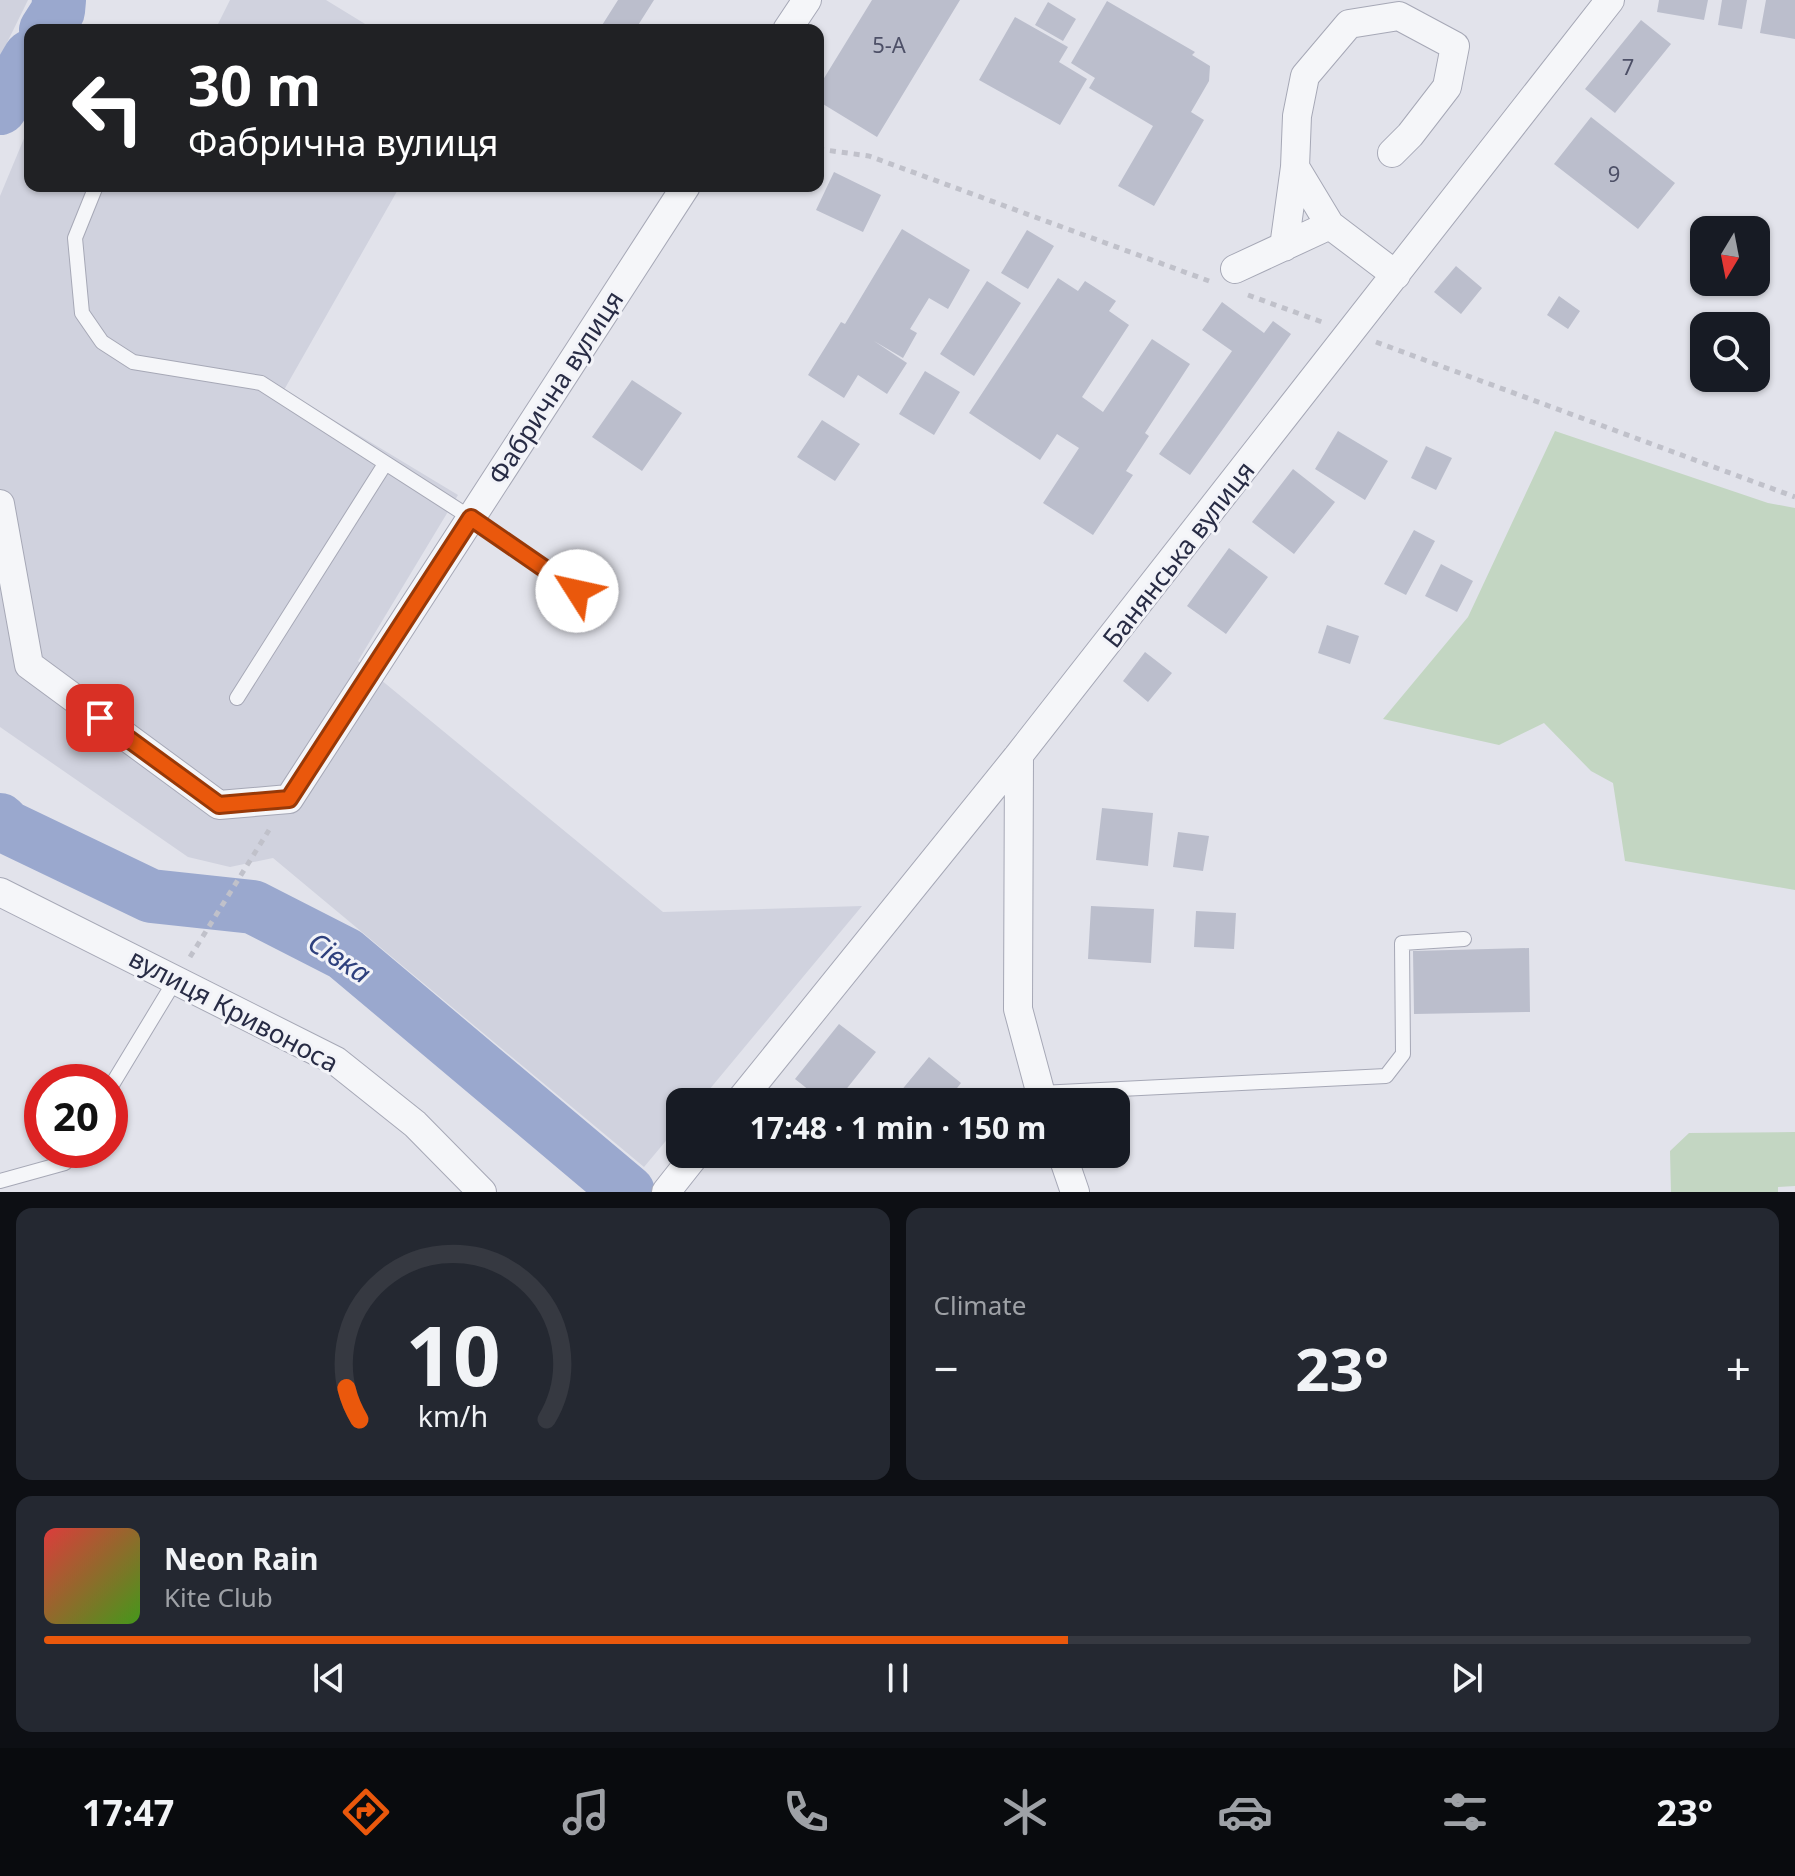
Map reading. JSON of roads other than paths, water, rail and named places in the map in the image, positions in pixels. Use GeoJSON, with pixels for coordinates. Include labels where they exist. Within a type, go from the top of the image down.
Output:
{"type":"FeatureCollection","features":[{"type":"Feature","properties":{"kind":"street"},"geometry":{"type":"LineString","coordinates":[[791,24],[807,0]]}},
{"type":"Feature","properties":{"kind":"street","name":"Банянська вулиця"},"geometry":{"type":"LineString","coordinates":[[750,1088],[1019,755],[1610,0]]}},
{"type":"Feature","properties":{"kind":"street"},"geometry":{"type":"LineString","coordinates":[[1284,247],[1295,167],[1297,116],[1305,76],[1349,24],[1399,16],[1455,46],[1447,87],[1392,153]]}},
{"type":"Feature","properties":{"kind":"street"},"geometry":{"type":"LineString","coordinates":[[1295,167],[1330,225],[1396,275]]}},
{"type":"Feature","properties":{"kind":"street","name":"Фабрична вулиця"},"geometry":{"type":"LineString","coordinates":[[0,504],[29,665],[219,805],[289,799],[682,192]]}},
{"type":"Feature","properties":{"kind":"street"},"geometry":{"type":"LineString","coordinates":[[1230,281],[1284,247],[1330,225]]}},
{"type":"Feature","properties":{"kind":"street"},"geometry":{"type":"LineString","coordinates":[[1019,755],[1018,1009],[1040,1088]]}},
{"type":"Feature","properties":{"kind":"street","name":"вулиця Кривоноса"},"geometry":{"type":"LineString","coordinates":[[0,892],[336,1061],[415,1124],[482,1192]]}},
{"type":"Feature","properties":{"kind":"street"},"geometry":{"type":"LineString","coordinates":[[666,1191],[685,1168]]}},
{"type":"Feature","properties":{"kind":"street"},"geometry":{"type":"LineString","coordinates":[[1067,1168],[1075,1192]]}},
{"type":"Feature","properties":{"kind":"lane"},"geometry":{"type":"LineString","coordinates":[[94,192],[75,238],[82,313],[102,342],[133,362],[261,383],[471,518],[577,591]]}},
{"type":"Feature","properties":{"kind":"lane"},"geometry":{"type":"LineString","coordinates":[[237,698],[385,464]]}},
{"type":"Feature","properties":{"kind":"lane"},"geometry":{"type":"LineString","coordinates":[[1130,1092],[1386,1076],[1403,1054],[1402,943],[1464,939]]}},
{"type":"Feature","properties":{"kind":"lane"},"geometry":{"type":"LineString","coordinates":[[124,1064],[176,978]]}},
{"type":"Feature","properties":{"kind":"lane"},"geometry":{"type":"LineString","coordinates":[[0,1181],[47,1168]]}},
{"type":"Feature","properties":{"kind":"waterway","name":"Сівка"},"geometry":{"type":"LineString","coordinates":[[50,24],[58,11],[59,0]]}},
{"type":"Feature","properties":{"kind":"waterway","name":"Сівка"},"geometry":{"type":"LineString","coordinates":[[0,108],[24,67]]}},
{"type":"Feature","properties":{"kind":"waterway","name":"Сівка"},"geometry":{"type":"LineString","coordinates":[[0,820],[7,827],[151,896],[253,907],[345,954],[628,1192]]}}]}
